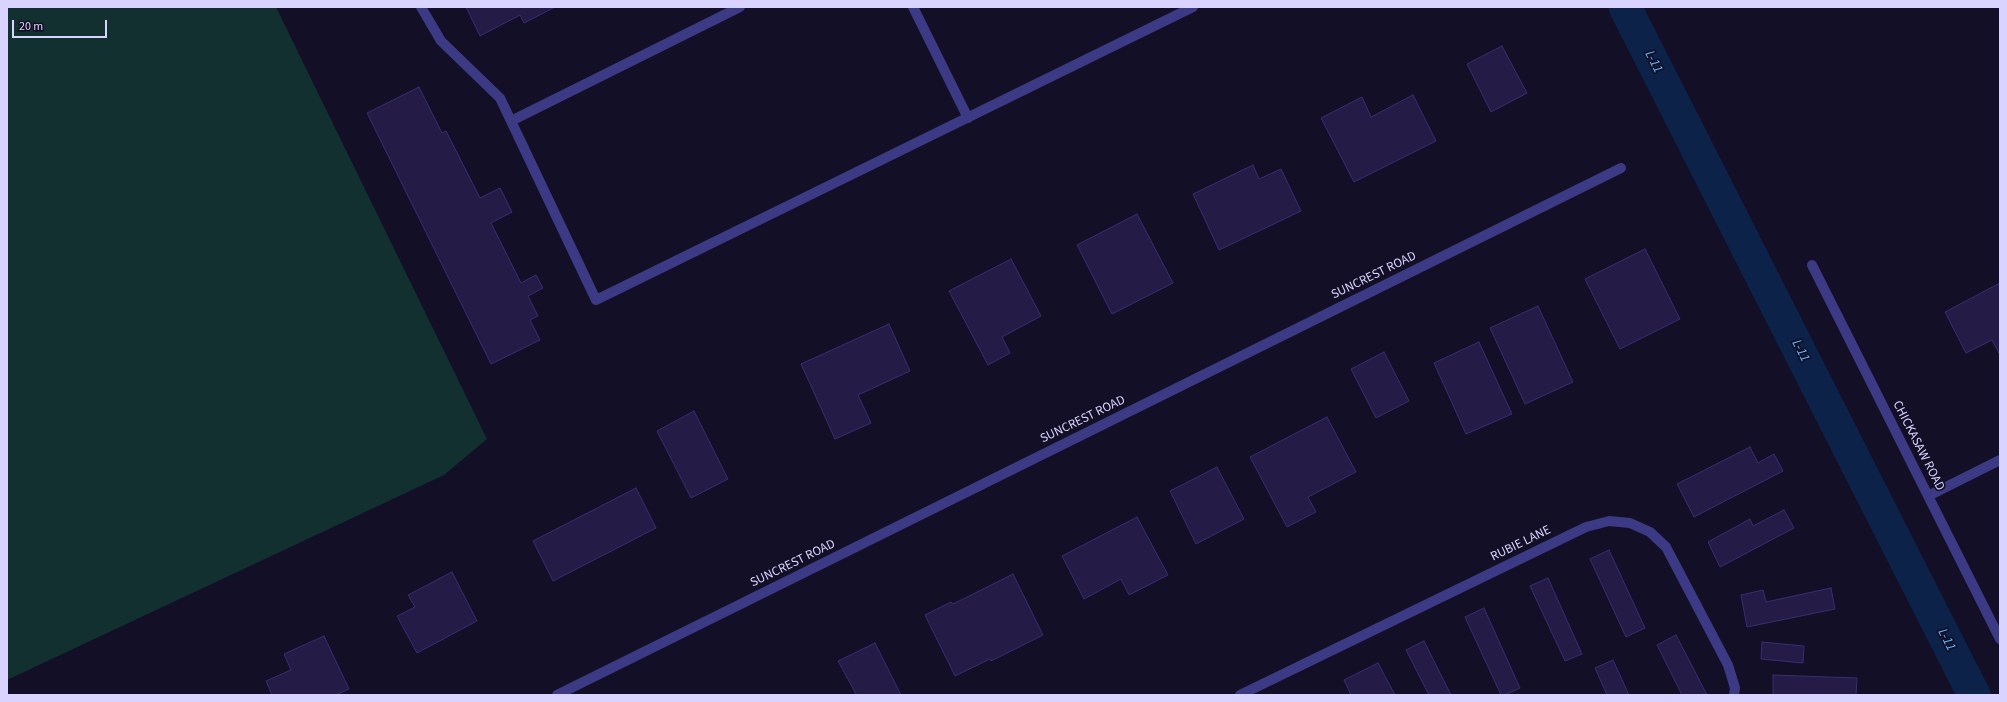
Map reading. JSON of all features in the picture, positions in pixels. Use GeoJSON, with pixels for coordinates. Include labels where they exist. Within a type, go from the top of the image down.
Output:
{"type":"FeatureCollection","features":[{"type":"Feature","properties":{"kind":"street"},"geometry":{"type":"LineString","coordinates":[[421,7],[441,41],[500,98],[596,300],[1192,7]]}},
{"type":"Feature","properties":{"kind":"street"},"geometry":{"type":"LineString","coordinates":[[511,121],[740,7]]}},
{"type":"Feature","properties":{"kind":"street"},"geometry":{"type":"LineString","coordinates":[[913,7],[968,118]]}},
{"type":"Feature","properties":{"kind":"street","name":"SUNCREST ROAD"},"geometry":{"type":"LineString","coordinates":[[557,695],[1622,168]]}},
{"type":"Feature","properties":{"kind":"street","name":"CHICKASAW ROAD"},"geometry":{"type":"LineString","coordinates":[[1812,264],[2000,639]]}},
{"type":"Feature","properties":{"kind":"street"},"geometry":{"type":"LineString","coordinates":[[1928,496],[2000,460]]}},
{"type":"Feature","properties":{"kind":"street","name":"RUBIE LANE"},"geometry":{"type":"LineString","coordinates":[[1240,695],[1586,527],[1609,521],[1630,523],[1650,532],[1666,547],[1728,665],[1735,688],[1734,695]]}},
{"type":"Feature","properties":{"kind":"green space"},"geometry":{"type":"Polygon","coordinates":[[[7,7],[276,7],[487,439],[444,475],[7,680],[7,7]]]}},
{"type":"Feature","properties":{"kind":"building"},"geometry":{"type":"Polygon","coordinates":[[[466,7],[555,7],[524,23],[520,15],[480,36],[466,7]]]}},
{"type":"Feature","properties":{"kind":"building"},"geometry":{"type":"Polygon","coordinates":[[[1502,46],[1527,93],[1491,112],[1467,64],[1502,46]]]}},
{"type":"Feature","properties":{"kind":"building"},"geometry":{"type":"Polygon","coordinates":[[[419,87],[442,133],[446,131],[480,198],[500,188],[512,212],[491,223],[521,283],[536,275],[543,288],[528,296],[538,316],[530,320],[540,340],[491,364],[367,113],[419,87]]]}},
{"type":"Feature","properties":{"kind":"building"},"geometry":{"type":"Polygon","coordinates":[[[1413,95],[1436,141],[1354,182],[1321,118],[1362,97],[1371,117],[1413,95]]]}},
{"type":"Feature","properties":{"kind":"building"},"geometry":{"type":"Polygon","coordinates":[[[1253,165],[1259,179],[1281,169],[1301,211],[1219,250],[1193,194],[1253,165]]]}},
{"type":"Feature","properties":{"kind":"building"},"geometry":{"type":"Polygon","coordinates":[[[1137,214],[1173,283],[1112,314],[1077,245],[1137,214]]]}},
{"type":"Feature","properties":{"kind":"building"},"geometry":{"type":"Polygon","coordinates":[[[1645,249],[1680,319],[1620,349],[1585,279],[1645,249]]]}},
{"type":"Feature","properties":{"kind":"building"},"geometry":{"type":"Polygon","coordinates":[[[1011,259],[1041,316],[1002,337],[1010,353],[988,365],[949,291],[1011,259]]]}},
{"type":"Feature","properties":{"kind":"building"},"geometry":{"type":"Polygon","coordinates":[[[2000,283],[2000,355],[1992,340],[1966,353],[1945,312],[2000,283]]]}},
{"type":"Feature","properties":{"kind":"building"},"geometry":{"type":"Polygon","coordinates":[[[1538,306],[1573,382],[1525,404],[1490,328],[1538,306]]]}},
{"type":"Feature","properties":{"kind":"building"},"geometry":{"type":"Polygon","coordinates":[[[889,324],[910,371],[858,395],[871,423],[835,439],[801,364],[889,324]]]}},
{"type":"Feature","properties":{"kind":"building"},"geometry":{"type":"Polygon","coordinates":[[[1479,342],[1512,414],[1466,434],[1434,363],[1479,342]]]}},
{"type":"Feature","properties":{"kind":"building"},"geometry":{"type":"Polygon","coordinates":[[[1384,352],[1409,401],[1376,418],[1351,369],[1384,352]]]}},
{"type":"Feature","properties":{"kind":"building"},"geometry":{"type":"Polygon","coordinates":[[[694,411],[728,479],[691,498],[657,431],[694,411]]]}},
{"type":"Feature","properties":{"kind":"building"},"geometry":{"type":"Polygon","coordinates":[[[1327,417],[1356,472],[1308,497],[1316,512],[1287,527],[1250,457],[1327,417]]]}},
{"type":"Feature","properties":{"kind":"building"},"geometry":{"type":"Polygon","coordinates":[[[1750,447],[1758,463],[1774,454],[1783,471],[1694,517],[1677,484],[1750,447]]]}},
{"type":"Feature","properties":{"kind":"building"},"geometry":{"type":"Polygon","coordinates":[[[1217,467],[1244,519],[1196,544],[1170,491],[1217,467]]]}},
{"type":"Feature","properties":{"kind":"building"},"geometry":{"type":"Polygon","coordinates":[[[636,488],[656,528],[553,581],[533,541],[636,488]]]}},
{"type":"Feature","properties":{"kind":"building"},"geometry":{"type":"Polygon","coordinates":[[[1784,510],[1794,528],[1720,567],[1708,542],[1750,519],[1753,526],[1784,510]]]}},
{"type":"Feature","properties":{"kind":"building"},"geometry":{"type":"Polygon","coordinates":[[[1137,517],[1168,575],[1129,595],[1121,579],[1084,599],[1062,556],[1137,517]]]}},
{"type":"Feature","properties":{"kind":"building"},"geometry":{"type":"Polygon","coordinates":[[[1609,550],[1645,628],[1626,637],[1590,559],[1609,550]]]}},
{"type":"Feature","properties":{"kind":"building"},"geometry":{"type":"Polygon","coordinates":[[[452,572],[477,621],[417,653],[397,616],[415,607],[408,595],[452,572]]]}},
{"type":"Feature","properties":{"kind":"building"},"geometry":{"type":"Polygon","coordinates":[[[1013,574],[1043,635],[991,661],[990,659],[955,676],[925,615],[951,602],[953,604],[1013,574]]]}},
{"type":"Feature","properties":{"kind":"building"},"geometry":{"type":"Polygon","coordinates":[[[1548,578],[1582,654],[1565,661],[1530,586],[1548,578]]]}},
{"type":"Feature","properties":{"kind":"building"},"geometry":{"type":"Polygon","coordinates":[[[1831,588],[1835,609],[1747,627],[1741,595],[1763,590],[1766,602],[1831,588]]]}},
{"type":"Feature","properties":{"kind":"building"},"geometry":{"type":"Polygon","coordinates":[[[1484,608],[1520,688],[1505,695],[1501,695],[1465,617],[1484,608]]]}},
{"type":"Feature","properties":{"kind":"building"},"geometry":{"type":"Polygon","coordinates":[[[1676,635],[1707,695],[1682,695],[1657,645],[1676,635]]]}},
{"type":"Feature","properties":{"kind":"building"},"geometry":{"type":"Polygon","coordinates":[[[324,636],[349,689],[336,695],[272,695],[266,681],[291,670],[284,654],[324,636]]]}},
{"type":"Feature","properties":{"kind":"building"},"geometry":{"type":"Polygon","coordinates":[[[1424,641],[1451,695],[1429,695],[1406,650],[1424,641]]]}},
{"type":"Feature","properties":{"kind":"building"},"geometry":{"type":"Polygon","coordinates":[[[1762,642],[1804,646],[1803,663],[1761,659],[1762,642]]]}},
{"type":"Feature","properties":{"kind":"building"},"geometry":{"type":"Polygon","coordinates":[[[875,643],[901,695],[854,695],[856,694],[838,661],[875,643]]]}},
{"type":"Feature","properties":{"kind":"building"},"geometry":{"type":"Polygon","coordinates":[[[1613,660],[1629,695],[1607,695],[1595,668],[1613,660]]]}},
{"type":"Feature","properties":{"kind":"building"},"geometry":{"type":"Polygon","coordinates":[[[1378,663],[1395,695],[1351,695],[1344,680],[1378,663]]]}},
{"type":"Feature","properties":{"kind":"building"},"geometry":{"type":"Polygon","coordinates":[[[1773,675],[1857,678],[1856,695],[1773,695],[1773,675]]]}},
{"type":"Feature","properties":{"kind":"waterway","name":"L-11"},"geometry":{"type":"LineString","coordinates":[[1625,7],[1974,695]]}}]}
